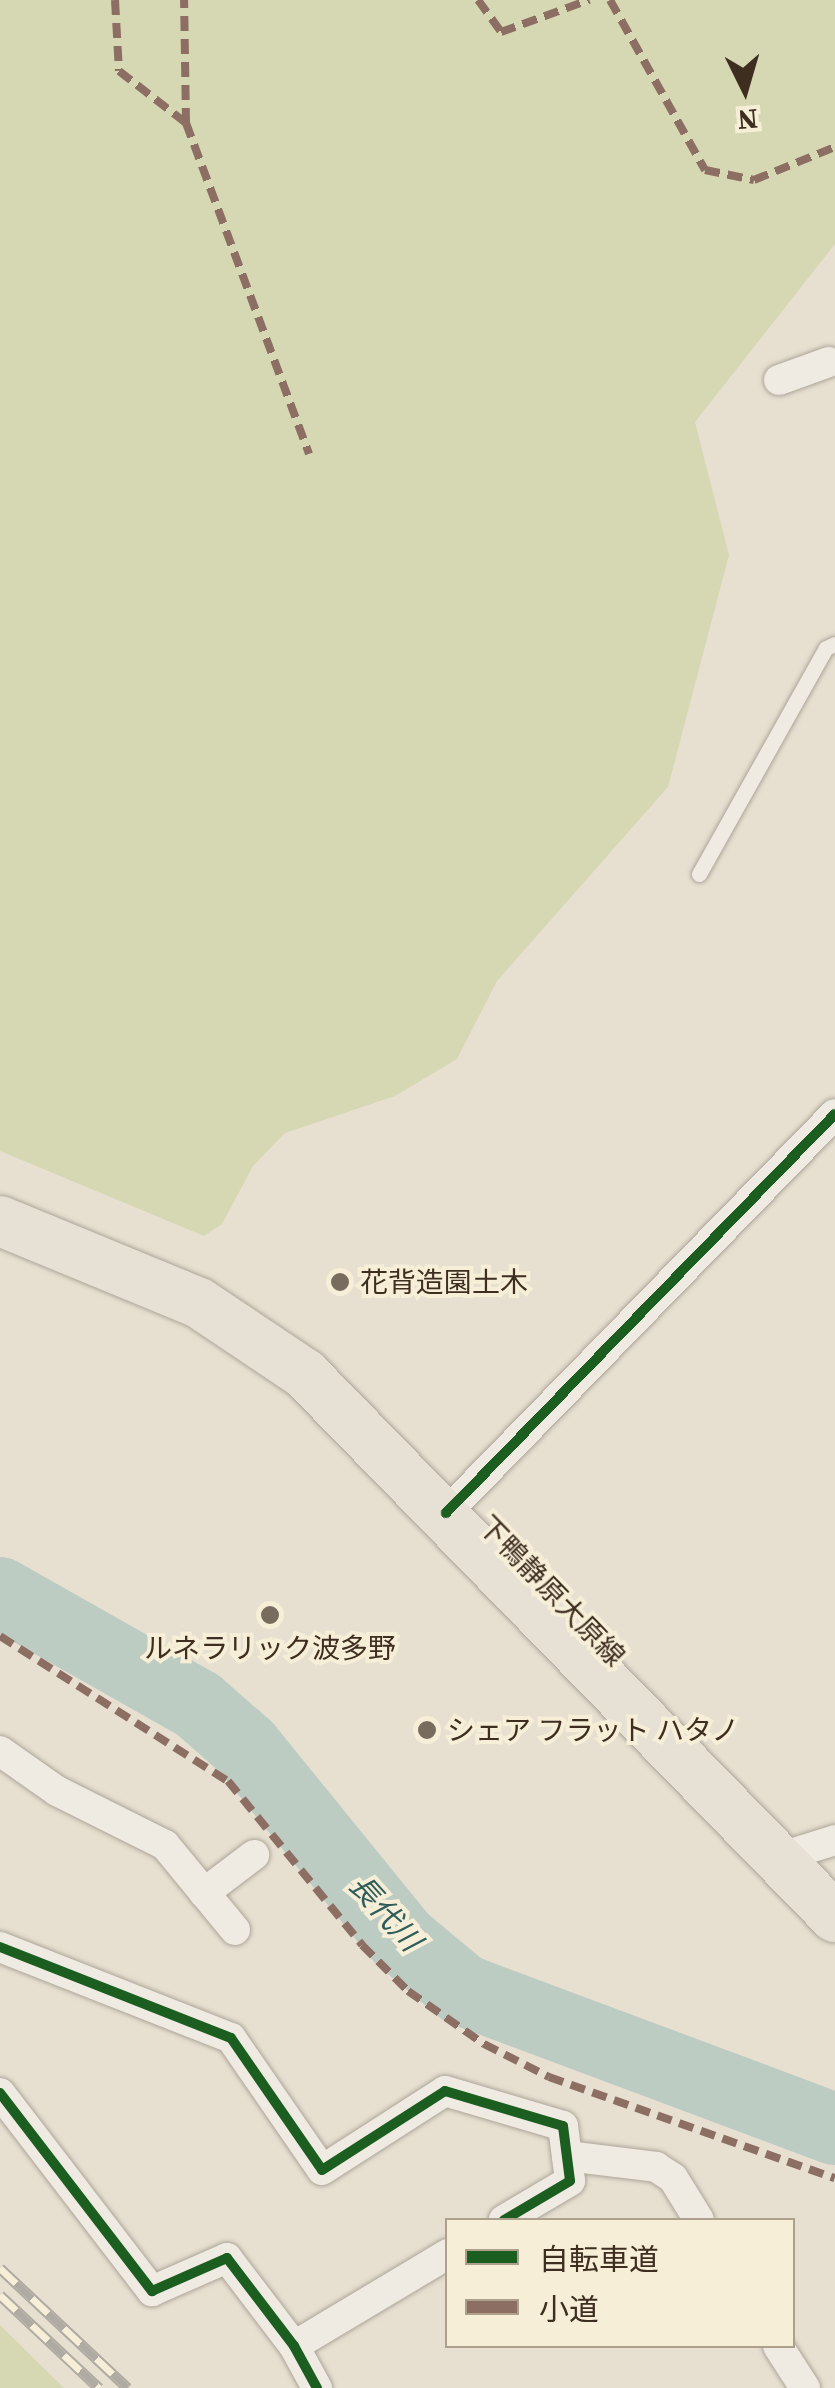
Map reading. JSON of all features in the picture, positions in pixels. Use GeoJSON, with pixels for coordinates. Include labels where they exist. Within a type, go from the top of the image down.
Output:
{"type":"FeatureCollection","features":[{"type":"Feature","properties":{"kind":"main road","name":"下鴨静原大原線"},"geometry":{"type":"LineString","coordinates":[[0,1221],[198,1302],[305,1374],[446,1513],[835,1917]]}},
{"type":"Feature","properties":{"kind":"street"},"geometry":{"type":"LineString","coordinates":[[779,380],[833,367]]}},
{"type":"Feature","properties":{"kind":"street"},"geometry":{"type":"LineString","coordinates":[[446,1513],[835,1114]]}},
{"type":"Feature","properties":{"kind":"street"},"geometry":{"type":"LineString","coordinates":[[0,1751],[58,1791],[165,1845],[236,1930]]}},
{"type":"Feature","properties":{"kind":"street"},"geometry":{"type":"LineString","coordinates":[[778,1858],[835,1840]]}},
{"type":"Feature","properties":{"kind":"street"},"geometry":{"type":"LineString","coordinates":[[204,1893],[254,1855]]}},
{"type":"Feature","properties":{"kind":"street"},"geometry":{"type":"LineString","coordinates":[[0,1948],[230,2038],[322,2170],[445,2091],[563,2126],[570,2181],[507,2218]]}},
{"type":"Feature","properties":{"kind":"street"},"geometry":{"type":"LineString","coordinates":[[0,2093],[152,2291],[227,2258],[294,2346],[317,2388]]}},
{"type":"Feature","properties":{"kind":"street"},"geometry":{"type":"LineString","coordinates":[[567,2156],[656,2167],[673,2178],[699,2218]]}},
{"type":"Feature","properties":{"kind":"street"},"geometry":{"type":"LineString","coordinates":[[294,2346],[445,2256]]}},
{"type":"Feature","properties":{"kind":"street"},"geometry":{"type":"LineString","coordinates":[[779,2348],[805,2388]]}},
{"type":"Feature","properties":{"kind":"lane"},"geometry":{"type":"LineString","coordinates":[[698,874],[826,648],[835,644]]}},
{"type":"Feature","properties":{"kind":"green space"},"geometry":{"type":"Polygon","coordinates":[[[0,0],[835,0],[835,244],[695,422],[729,555],[668,787],[497,981],[457,1059],[395,1096],[285,1133],[253,1166],[222,1224],[204,1236],[0,1151],[0,0]]]}},
{"type":"Feature","properties":{"kind":"green space"},"geometry":{"type":"Polygon","coordinates":[[[0,2325],[64,2388],[0,2388],[0,2325]]]}},
{"type":"Feature","properties":{"kind":"waterway","name":"長代川"},"geometry":{"type":"LineString","coordinates":[[0,1593],[198,1705],[246,1747],[402,1939],[463,1990],[835,2129]]}},
{"type":"Feature","properties":{"kind":"railway"},"geometry":{"type":"LineString","coordinates":[[0,2268],[128,2388]]}},
{"type":"Feature","properties":{"kind":"railway"},"geometry":{"type":"LineString","coordinates":[[0,2295],[99,2388]]}},
{"type":"Feature","properties":{"kind":"marked path"},"geometry":{"type":"LineString","coordinates":[[115,0],[119,71],[186,123],[184,0]]}},
{"type":"Feature","properties":{"kind":"marked path"},"geometry":{"type":"LineString","coordinates":[[478,0],[501,32],[589,0]]}},
{"type":"Feature","properties":{"kind":"marked path"},"geometry":{"type":"LineString","coordinates":[[610,0],[705,170],[754,180],[835,147]]}},
{"type":"Feature","properties":{"kind":"marked path"},"geometry":{"type":"LineString","coordinates":[[186,123],[309,454]]}},
{"type":"Feature","properties":{"kind":"marked path"},"geometry":{"type":"LineString","coordinates":[[0,1636],[228,1781],[362,1945],[408,1991],[484,2044],[549,2077],[835,2178]]}},
{"type":"Feature","properties":{"kind":"cycle path"},"geometry":{"type":"LineString","coordinates":[[446,1513],[835,1114]]}},
{"type":"Feature","properties":{"kind":"cycle path"},"geometry":{"type":"LineString","coordinates":[[0,1947],[231,2038],[322,2170],[445,2091],[563,2126],[570,2181],[507,2218]]}},
{"type":"Feature","properties":{"kind":"cycle path"},"geometry":{"type":"LineString","coordinates":[[0,2093],[152,2291],[227,2258],[294,2346],[317,2388]]}},
{"type":"Feature","properties":{"kind":"place","name":"花背造園土木"},"geometry":{"type":"Point","coordinates":[340,1282]}},
{"type":"Feature","properties":{"kind":"place","name":"ルネラリック波多野"},"geometry":{"type":"Point","coordinates":[270,1615]}},
{"type":"Feature","properties":{"kind":"place","name":"シェア フラット ハタノ"},"geometry":{"type":"Point","coordinates":[427,1730]}}]}
